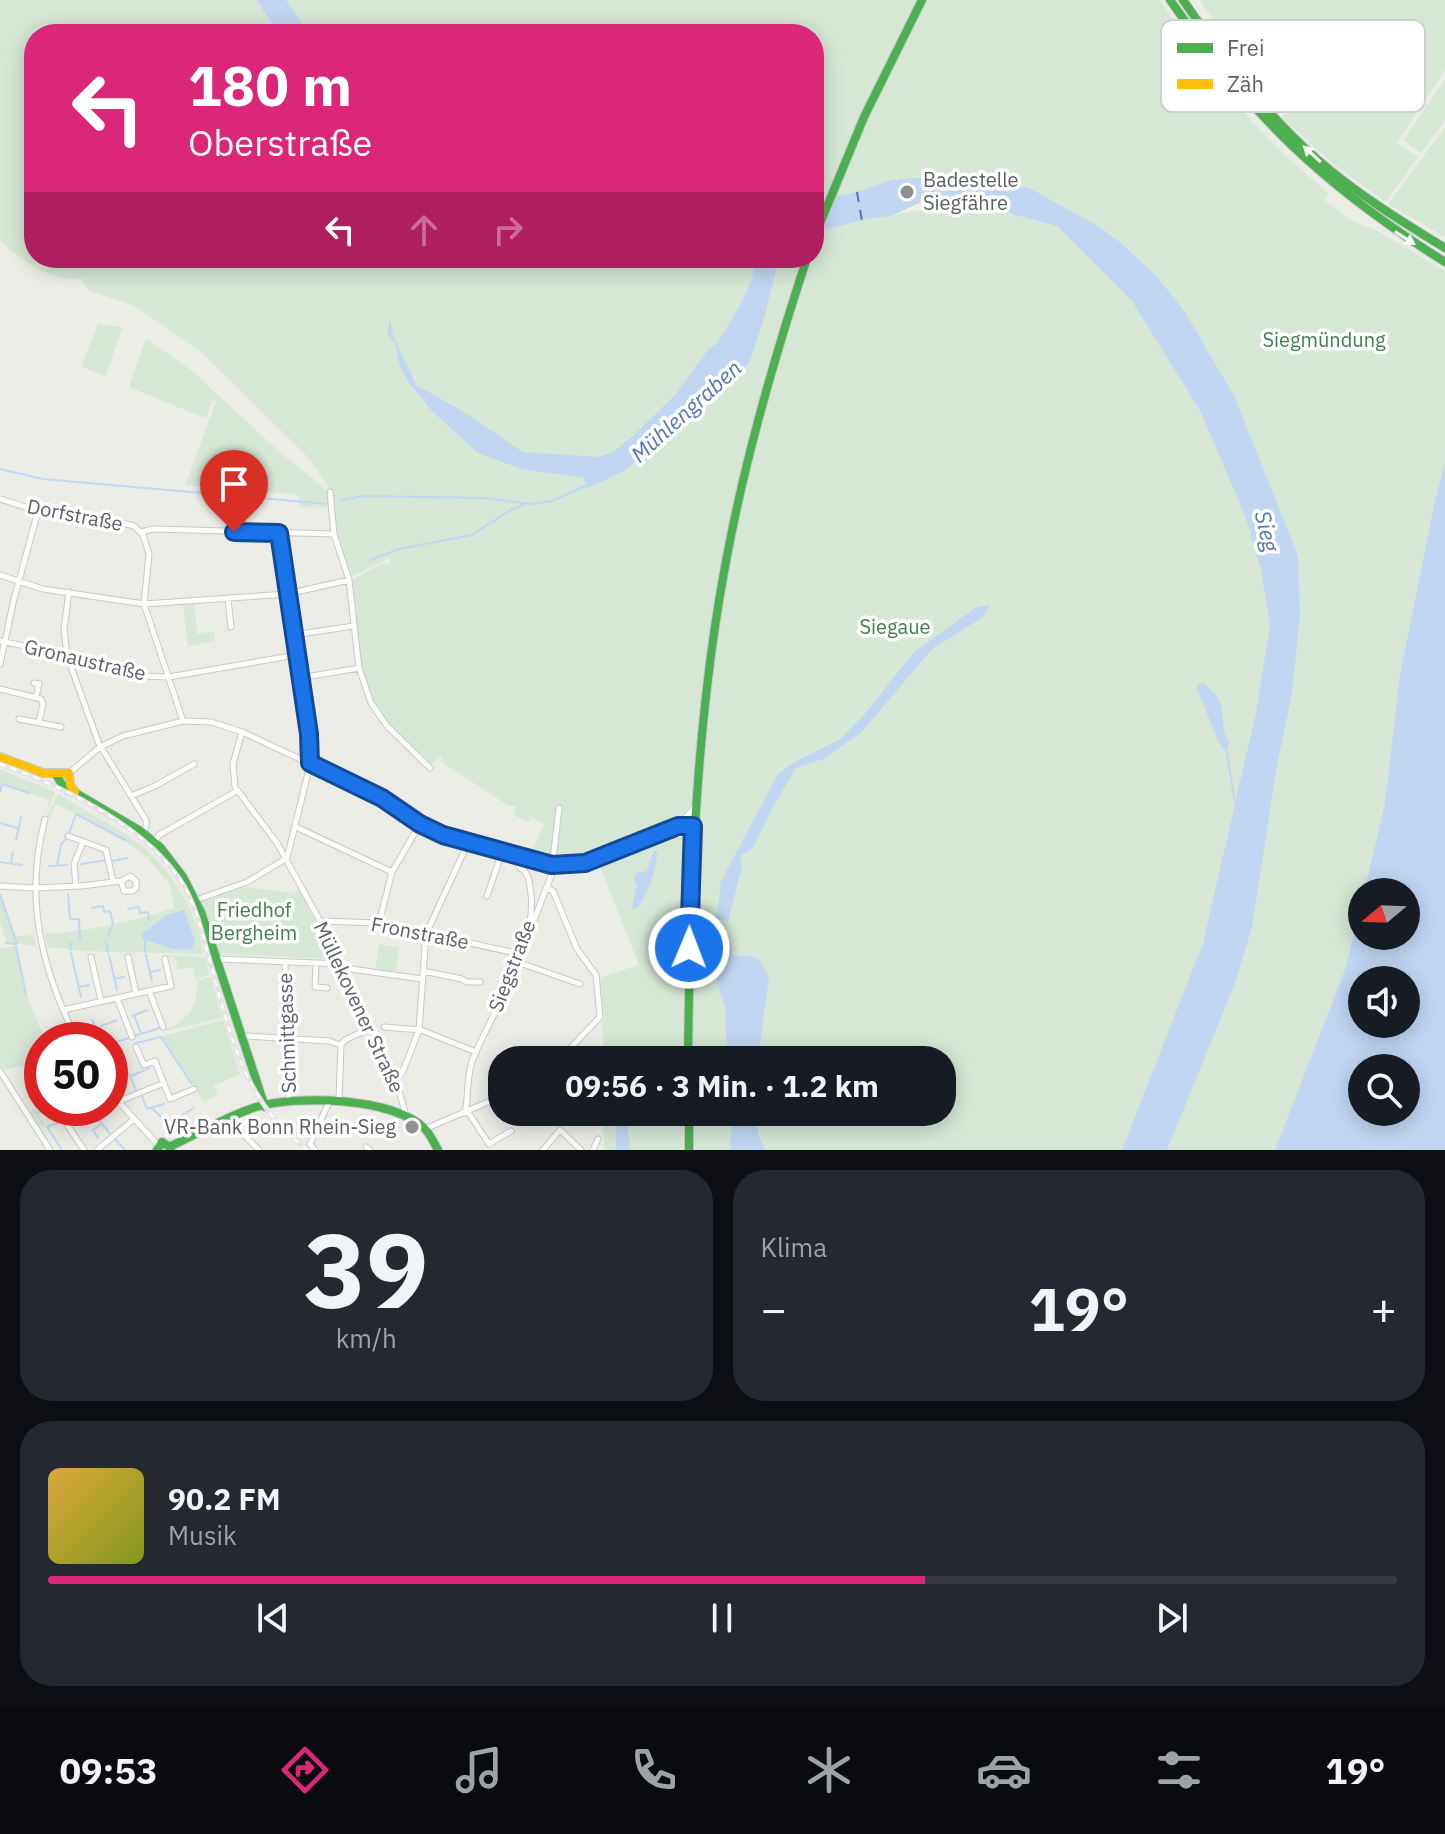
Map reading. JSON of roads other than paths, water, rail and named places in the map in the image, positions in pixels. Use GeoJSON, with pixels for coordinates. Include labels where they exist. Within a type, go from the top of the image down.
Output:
{"type":"FeatureCollection","features":[{"type":"Feature","properties":{"kind":"main road"},"geometry":{"type":"LineString","coordinates":[[824,213],[891,58],[922,0]]}},
{"type":"Feature","properties":{"kind":"main road"},"geometry":{"type":"LineString","coordinates":[[1170,0],[1183,20]]}},
{"type":"Feature","properties":{"kind":"main road"},"geometry":{"type":"LineString","coordinates":[[1185,0],[1197,20]]}},
{"type":"Feature","properties":{"kind":"main road"},"geometry":{"type":"LineString","coordinates":[[1254,112],[1285,145],[1367,213],[1445,262]]}},
{"type":"Feature","properties":{"kind":"main road"},"geometry":{"type":"LineString","coordinates":[[1269,112],[1322,163],[1373,203],[1445,248]]}},
{"type":"Feature","properties":{"kind":"main road"},"geometry":{"type":"LineString","coordinates":[[688,1046],[694,808],[715,615],[734,513],[763,396],[804,268]]}},
{"type":"Feature","properties":{"kind":"main road"},"geometry":{"type":"LineString","coordinates":[[0,757],[57,776],[73,770]]}},
{"type":"Feature","properties":{"kind":"main road"},"geometry":{"type":"LineString","coordinates":[[73,770],[70,785],[75,792]]}},
{"type":"Feature","properties":{"kind":"main road"},"geometry":{"type":"LineString","coordinates":[[57,776],[62,785],[142,832],[178,869],[196,900],[265,1107]]}},
{"type":"Feature","properties":{"kind":"main road"},"geometry":{"type":"LineString","coordinates":[[158,1148],[165,1142],[171,1148],[257,1107],[335,1099],[406,1116],[425,1129],[437,1150]]}},
{"type":"Feature","properties":{"kind":"main road"},"geometry":{"type":"LineString","coordinates":[[689,1126],[689,1150]]}},
{"type":"Feature","properties":{"kind":"street"},"geometry":{"type":"LineString","coordinates":[[330,492],[334,533],[349,580],[359,668],[376,713],[430,768]]}},
{"type":"Feature","properties":{"kind":"street","name":"Dorfstraße"},"geometry":{"type":"LineString","coordinates":[[0,499],[38,511],[104,518],[134,526],[141,532],[149,554],[144,604],[183,721]]}},
{"type":"Feature","properties":{"kind":"street"},"geometry":{"type":"LineString","coordinates":[[0,664],[2,641],[38,511]]}},
{"type":"Feature","properties":{"kind":"street"},"geometry":{"type":"LineString","coordinates":[[141,532],[153,529],[334,533]]}},
{"type":"Feature","properties":{"kind":"street"},"geometry":{"type":"LineString","coordinates":[[196,900],[247,882],[287,858],[296,827],[310,763],[309,734],[279,533]]}},
{"type":"Feature","properties":{"kind":"street"},"geometry":{"type":"LineString","coordinates":[[0,575],[43,589],[144,604],[287,594],[349,580]]}},
{"type":"Feature","properties":{"kind":"street"},"geometry":{"type":"LineString","coordinates":[[69,592],[64,637],[67,656],[100,747],[147,823],[142,832]]}},
{"type":"Feature","properties":{"kind":"street"},"geometry":{"type":"LineString","coordinates":[[228,599],[231,627]]}},
{"type":"Feature","properties":{"kind":"street"},"geometry":{"type":"LineString","coordinates":[[293,635],[354,626]]}},
{"type":"Feature","properties":{"kind":"street","name":"Gronaustraße"},"geometry":{"type":"LineString","coordinates":[[2,641],[135,676],[169,677],[296,655]]}},
{"type":"Feature","properties":{"kind":"street"},"geometry":{"type":"LineString","coordinates":[[300,678],[359,668]]}},
{"type":"Feature","properties":{"kind":"street"},"geometry":{"type":"LineString","coordinates":[[34,683],[39,684],[36,697]]}},
{"type":"Feature","properties":{"kind":"street"},"geometry":{"type":"LineString","coordinates":[[0,689],[36,697],[43,702],[39,722]]}},
{"type":"Feature","properties":{"kind":"street"},"geometry":{"type":"LineString","coordinates":[[19,719],[61,727]]}},
{"type":"Feature","properties":{"kind":"street"},"geometry":{"type":"LineString","coordinates":[[73,770],[100,747],[135,732],[183,721],[211,722],[242,732],[390,802],[420,824],[468,843],[552,865],[585,863],[657,836],[678,826],[694,808]]}},
{"type":"Feature","properties":{"kind":"street"},"geometry":{"type":"LineString","coordinates":[[154,842],[159,835],[237,791],[233,782],[233,764],[242,732]]}},
{"type":"Feature","properties":{"kind":"street"},"geometry":{"type":"LineString","coordinates":[[131,796],[194,764]]}},
{"type":"Feature","properties":{"kind":"street","name":"Müllekovener Straße"},"geometry":{"type":"LineString","coordinates":[[237,791],[287,858],[320,921],[396,1080],[406,1116]]}},
{"type":"Feature","properties":{"kind":"street"},"geometry":{"type":"LineString","coordinates":[[529,931],[547,888],[559,808]]}},
{"type":"Feature","properties":{"kind":"street"},"geometry":{"type":"LineString","coordinates":[[45,819],[36,857],[36,919],[69,1022]]}},
{"type":"Feature","properties":{"kind":"street"},"geometry":{"type":"LineString","coordinates":[[379,923],[392,872],[420,824]]}},
{"type":"Feature","properties":{"kind":"street"},"geometry":{"type":"LineString","coordinates":[[678,826],[693,830]]}},
{"type":"Feature","properties":{"kind":"street"},"geometry":{"type":"LineString","coordinates":[[296,827],[392,872]]}},
{"type":"Feature","properties":{"kind":"street"},"geometry":{"type":"LineString","coordinates":[[657,836],[693,830]]}},
{"type":"Feature","properties":{"kind":"street"},"geometry":{"type":"LineString","coordinates":[[68,836],[106,850],[113,881]]}},
{"type":"Feature","properties":{"kind":"street"},"geometry":{"type":"LineString","coordinates":[[76,886],[74,864],[83,842]]}},
{"type":"Feature","properties":{"kind":"street"},"geometry":{"type":"LineString","coordinates":[[396,1080],[403,1071],[419,1030],[426,934],[468,843]]}},
{"type":"Feature","properties":{"kind":"street"},"geometry":{"type":"LineString","coordinates":[[487,896],[502,852]]}},
{"type":"Feature","properties":{"kind":"street","name":"Siegstraße"},"geometry":{"type":"LineString","coordinates":[[467,1112],[471,1066],[529,931],[531,891],[526,873],[519,867]]}},
{"type":"Feature","properties":{"kind":"street"},"geometry":{"type":"LineString","coordinates":[[1,886],[34,888],[121,881]]}},
{"type":"Feature","properties":{"kind":"street"},"geometry":{"type":"LineString","coordinates":[[547,888],[553,891],[577,949],[596,975],[600,1017],[572,1046]]}},
{"type":"Feature","properties":{"kind":"street","name":"Fronstraße"},"geometry":{"type":"LineString","coordinates":[[320,921],[379,923],[520,954]]}},
{"type":"Feature","properties":{"kind":"street"},"geometry":{"type":"LineString","coordinates":[[91,957],[101,1001]]}},
{"type":"Feature","properties":{"kind":"street"},"geometry":{"type":"LineString","coordinates":[[128,957],[136,993]]}},
{"type":"Feature","properties":{"kind":"street"},"geometry":{"type":"LineString","coordinates":[[63,1010],[171,986],[165,959]]}},
{"type":"Feature","properties":{"kind":"street"},"geometry":{"type":"LineString","coordinates":[[217,959],[316,963],[422,979]]}},
{"type":"Feature","properties":{"kind":"street","name":"Schmittgasse"},"geometry":{"type":"LineString","coordinates":[[285,962],[289,1103]]}},
{"type":"Feature","properties":{"kind":"street"},"geometry":{"type":"LineString","coordinates":[[517,962],[580,984]]}},
{"type":"Feature","properties":{"kind":"street"},"geometry":{"type":"LineString","coordinates":[[316,963],[315,987],[327,988]]}},
{"type":"Feature","properties":{"kind":"street"},"geometry":{"type":"LineString","coordinates":[[423,971],[466,982],[480,982]]}},
{"type":"Feature","properties":{"kind":"street"},"geometry":{"type":"LineString","coordinates":[[149,991],[163,1027]]}},
{"type":"Feature","properties":{"kind":"street"},"geometry":{"type":"LineString","coordinates":[[117,998],[132,1037]]}},
{"type":"Feature","properties":{"kind":"street"},"geometry":{"type":"LineString","coordinates":[[315,1150],[310,1144],[335,1099],[341,1045],[372,1027]]}},
{"type":"Feature","properties":{"kind":"street"},"geometry":{"type":"LineString","coordinates":[[384,1027],[419,1030],[476,1052]]}},
{"type":"Feature","properties":{"kind":"street"},"geometry":{"type":"LineString","coordinates":[[247,1036],[329,1041],[341,1045]]}},
{"type":"Feature","properties":{"kind":"street"},"geometry":{"type":"LineString","coordinates":[[136,1047],[144,1065],[155,1061],[170,1099],[194,1089]]}},
{"type":"Feature","properties":{"kind":"street"},"geometry":{"type":"LineString","coordinates":[[0,1071],[50,1150]]}},
{"type":"Feature","properties":{"kind":"street"},"geometry":{"type":"LineString","coordinates":[[128,1098],[164,1083]]}},
{"type":"Feature","properties":{"kind":"street"},"geometry":{"type":"LineString","coordinates":[[425,1129],[488,1102]]}},
{"type":"Feature","properties":{"kind":"street"},"geometry":{"type":"LineString","coordinates":[[467,1112],[483,1128],[491,1145],[511,1131]]}},
{"type":"Feature","properties":{"kind":"street"},"geometry":{"type":"LineString","coordinates":[[128,1114],[158,1148]]}},
{"type":"Feature","properties":{"kind":"street"},"geometry":{"type":"LineString","coordinates":[[229,1119],[259,1150]]}},
{"type":"Feature","properties":{"kind":"street"},"geometry":{"type":"LineString","coordinates":[[97,1150],[133,1120]]}},
{"type":"Feature","properties":{"kind":"street"},"geometry":{"type":"LineString","coordinates":[[68,1126],[84,1150]]}},
{"type":"Feature","properties":{"kind":"street"},"geometry":{"type":"LineString","coordinates":[[543,1150],[560,1130],[581,1150]]}},
{"type":"Feature","properties":{"kind":"street"},"geometry":{"type":"LineString","coordinates":[[593,1150],[598,1139]]}},
{"type":"Feature","properties":{"kind":"water"},"geometry":{"type":"Polygon","coordinates":[[[257,0],[286,0],[302,24],[272,24],[257,0]]]}},
{"type":"Feature","properties":{"kind":"water","name":"Sieg"},"geometry":{"type":"Polygon","coordinates":[[[944,176],[1000,181],[1031,189],[1096,225],[1121,243],[1156,276],[1185,312],[1234,396],[1298,556],[1300,616],[1292,693],[1277,765],[1252,927],[1235,983],[1167,1150],[1122,1150],[1203,943],[1256,713],[1270,626],[1261,569],[1246,518],[1201,412],[1132,301],[1057,226],[956,198],[921,202],[891,216],[824,230],[824,199],[892,180],[944,176]]]}},
{"type":"Feature","properties":{"kind":"water"},"geometry":{"type":"Polygon","coordinates":[[[754,268],[777,268],[749,363],[624,471],[588,488],[583,477],[524,470],[478,453],[432,411],[409,383],[400,367],[395,344],[387,334],[390,319],[393,335],[416,385],[459,409],[523,452],[597,457],[612,453],[676,394],[707,351],[718,342],[752,279],[754,268]]]}},
{"type":"Feature","properties":{"kind":"water"},"geometry":{"type":"Polygon","coordinates":[[[1445,462],[1445,1150],[1275,1150],[1345,970],[1350,950],[1420,950],[1420,878],[1367,878],[1385,804],[1400,675],[1445,462]]]}},
{"type":"Feature","properties":{"kind":"water"},"geometry":{"type":"Polygon","coordinates":[[[990,605],[983,617],[931,650],[861,733],[823,759],[796,768],[753,848],[740,856],[742,866],[728,921],[716,919],[720,883],[778,774],[840,739],[864,715],[914,652],[975,608],[990,605]]]}},
{"type":"Feature","properties":{"kind":"water"},"geometry":{"type":"Polygon","coordinates":[[[1203,683],[1222,706],[1229,742],[1227,753],[1219,743],[1197,689],[1197,685],[1203,683]]]}},
{"type":"Feature","properties":{"kind":"water"},"geometry":{"type":"Polygon","coordinates":[[[654,850],[657,859],[650,884],[634,910],[637,871],[647,871],[654,850]]]}},
{"type":"Feature","properties":{"kind":"water"},"geometry":{"type":"Polygon","coordinates":[[[184,910],[195,942],[191,950],[173,949],[143,939],[141,934],[167,915],[184,910]]]}},
{"type":"Feature","properties":{"kind":"water"},"geometry":{"type":"Polygon","coordinates":[[[721,930],[727,934],[733,955],[754,957],[769,976],[760,1046],[727,1046],[726,1010],[714,961],[717,932],[721,930]]]}},
{"type":"Feature","properties":{"kind":"water"},"geometry":{"type":"Polygon","coordinates":[[[616,1126],[627,1126],[630,1150],[616,1150],[616,1126]]]}},
{"type":"Feature","properties":{"kind":"water"},"geometry":{"type":"Polygon","coordinates":[[[731,1126],[758,1126],[765,1150],[730,1150],[731,1126]]]}},
{"type":"Feature","properties":{"kind":"waterway","name":"Mühlengraben"},"geometry":{"type":"LineString","coordinates":[[0,469],[43,479],[327,504]]}},
{"type":"Feature","properties":{"kind":"waterway","name":"Mühlengraben"},"geometry":{"type":"LineString","coordinates":[[340,500],[365,496],[485,498],[531,504],[552,501],[587,485]]}},
{"type":"Feature","properties":{"kind":"waterway"},"geometry":{"type":"LineString","coordinates":[[370,560],[399,549],[472,535],[512,509],[524,505]]}},
{"type":"Feature","properties":{"kind":"waterway"},"geometry":{"type":"LineString","coordinates":[[1227,753],[1235,803]]}},
{"type":"Feature","properties":{"kind":"waterway"},"geometry":{"type":"LineString","coordinates":[[0,792],[2,784],[29,793]]}},
{"type":"Feature","properties":{"kind":"waterway"},"geometry":{"type":"LineString","coordinates":[[69,833],[76,814],[125,840]]}},
{"type":"Feature","properties":{"kind":"waterway"},"geometry":{"type":"LineString","coordinates":[[16,840],[21,817]]}},
{"type":"Feature","properties":{"kind":"waterway"},"geometry":{"type":"LineString","coordinates":[[0,823],[17,828]]}},
{"type":"Feature","properties":{"kind":"waterway"},"geometry":{"type":"LineString","coordinates":[[57,866],[61,844],[67,838]]}},
{"type":"Feature","properties":{"kind":"waterway"},"geometry":{"type":"LineString","coordinates":[[11,863],[13,852]]}},
{"type":"Feature","properties":{"kind":"waterway"},"geometry":{"type":"LineString","coordinates":[[112,861],[128,858]]}},
{"type":"Feature","properties":{"kind":"waterway"},"geometry":{"type":"LineString","coordinates":[[81,864],[107,860]]}},
{"type":"Feature","properties":{"kind":"waterway"},"geometry":{"type":"LineString","coordinates":[[0,862],[22,865]]}},
{"type":"Feature","properties":{"kind":"waterway"},"geometry":{"type":"LineString","coordinates":[[49,866],[67,865]]}},
{"type":"Feature","properties":{"kind":"waterway"},"geometry":{"type":"LineString","coordinates":[[0,894],[17,944],[6,943]]}},
{"type":"Feature","properties":{"kind":"waterway"},"geometry":{"type":"LineString","coordinates":[[68,894],[70,919],[79,919],[80,939]]}},
{"type":"Feature","properties":{"kind":"waterway"},"geometry":{"type":"LineString","coordinates":[[92,908],[103,906],[104,912],[110,911],[113,924],[108,936]]}},
{"type":"Feature","properties":{"kind":"waterway"},"geometry":{"type":"LineString","coordinates":[[128,909],[139,907],[140,913],[148,912],[149,920]]}},
{"type":"Feature","properties":{"kind":"waterway"},"geometry":{"type":"LineString","coordinates":[[145,939],[145,952]]}},
{"type":"Feature","properties":{"kind":"waterway"},"geometry":{"type":"LineString","coordinates":[[106,942],[108,952]]}},
{"type":"Feature","properties":{"kind":"waterway"},"geometry":{"type":"LineString","coordinates":[[70,943],[71,950]]}},
{"type":"Feature","properties":{"kind":"waterway"},"geometry":{"type":"LineString","coordinates":[[16,947],[26,994]]}},
{"type":"Feature","properties":{"kind":"waterway"},"geometry":{"type":"LineString","coordinates":[[71,953],[81,997]]}},
{"type":"Feature","properties":{"kind":"waterway"},"geometry":{"type":"LineString","coordinates":[[109,955],[117,990]]}},
{"type":"Feature","properties":{"kind":"waterway"},"geometry":{"type":"LineString","coordinates":[[146,955],[152,982]]}},
{"type":"Feature","properties":{"kind":"waterway"},"geometry":{"type":"LineString","coordinates":[[150,972],[160,970]]}},
{"type":"Feature","properties":{"kind":"waterway"},"geometry":{"type":"LineString","coordinates":[[114,979],[124,977]]}},
{"type":"Feature","properties":{"kind":"waterway"},"geometry":{"type":"LineString","coordinates":[[79,987],[89,985]]}},
{"type":"Feature","properties":{"kind":"waterway"},"geometry":{"type":"LineString","coordinates":[[132,1016],[147,1010]]}},
{"type":"Feature","properties":{"kind":"waterway"},"geometry":{"type":"LineString","coordinates":[[134,1015],[141,1033]]}},
{"type":"Feature","properties":{"kind":"waterway"},"geometry":{"type":"LineString","coordinates":[[112,1022],[117,1020]]}},
{"type":"Feature","properties":{"kind":"waterway"},"geometry":{"type":"LineString","coordinates":[[134,1036],[160,1028]]}},
{"type":"Feature","properties":{"kind":"waterway"},"geometry":{"type":"LineString","coordinates":[[136,1043],[161,1037],[191,1083]]}},
{"type":"Feature","properties":{"kind":"waterway"},"geometry":{"type":"LineString","coordinates":[[131,1076],[150,1068]]}},
{"type":"Feature","properties":{"kind":"waterway"},"geometry":{"type":"LineString","coordinates":[[128,1074],[136,1091]]}},
{"type":"Feature","properties":{"kind":"waterway"},"geometry":{"type":"LineString","coordinates":[[141,1094],[147,1109],[164,1104]]}},
{"type":"Feature","properties":{"kind":"waterway"},"geometry":{"type":"LineString","coordinates":[[152,1108],[167,1123],[183,1117],[194,1108]]}},
{"type":"Feature","properties":{"kind":"waterway"},"geometry":{"type":"LineString","coordinates":[[50,1126],[47,1127],[62,1150]]}},
{"type":"Feature","properties":{"kind":"waterway"},"geometry":{"type":"LineString","coordinates":[[98,1138],[93,1130],[99,1126]]}},
{"type":"Feature","properties":{"kind":"waterway"},"geometry":{"type":"LineString","coordinates":[[104,1126],[112,1136]]}},
{"type":"Feature","properties":{"kind":"waterway"},"geometry":{"type":"LineString","coordinates":[[115,1139],[125,1150]]}},
{"type":"Feature","properties":{"kind":"railway"},"geometry":{"type":"LineString","coordinates":[[0,764],[77,797],[127,828],[169,865],[184,886],[195,911],[232,1037],[253,1087],[285,1131],[308,1150]]}},
{"type":"Feature","properties":{"kind":"place","name":"Badestelle Siegfähre"},"geometry":{"type":"Point","coordinates":[907,192]}},
{"type":"Feature","properties":{"kind":"place","name":"VR-Bank Bonn Rhein-Sieg"},"geometry":{"type":"Point","coordinates":[412,1127]}},
{"type":"Feature","properties":{"kind":"park label","name":"Siegmündung"},"geometry":{"type":"Point","coordinates":[1324,340]}},
{"type":"Feature","properties":{"kind":"park label","name":"Siegaue"},"geometry":{"type":"Point","coordinates":[895,627]}},
{"type":"Feature","properties":{"kind":"park label","name":"Friedhof Bergheim"},"geometry":{"type":"Point","coordinates":[254,922]}}]}
